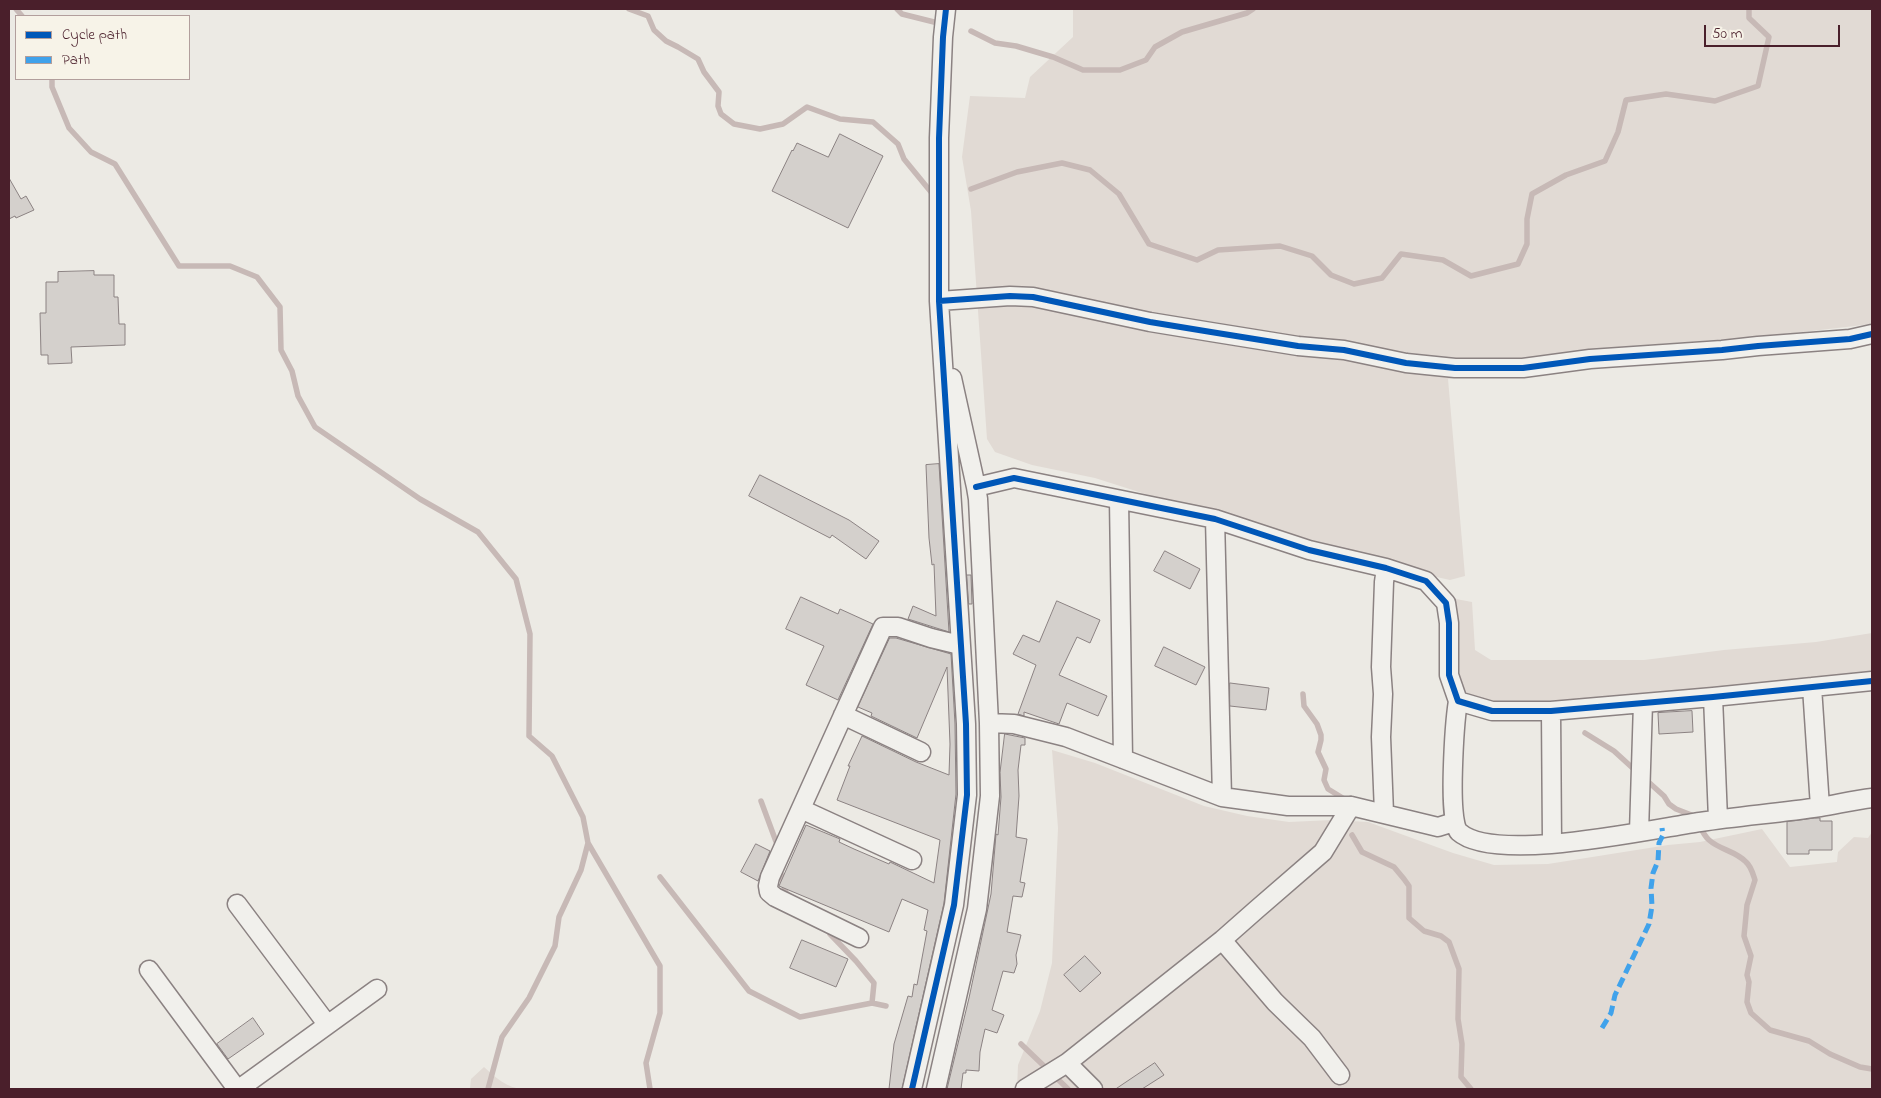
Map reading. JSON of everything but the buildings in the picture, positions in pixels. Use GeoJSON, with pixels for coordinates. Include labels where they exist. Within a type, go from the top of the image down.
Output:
{"type":"FeatureCollection","features":[{"type":"Feature","properties":{"kind":"street"},"geometry":{"type":"LineString","coordinates":[[912,1089],[954,905],[966,804],[966,724],[938,301],[939,138],[942,36],[946,9]]}},
{"type":"Feature","properties":{"kind":"street"},"geometry":{"type":"LineString","coordinates":[[938,301],[1010,296],[1033,297],[1150,322],[1221,334],[1298,346],[1344,350],[1406,363],[1455,368],[1523,368],[1590,359],[1850,339],[1872,334]]}},
{"type":"Feature","properties":{"kind":"street"},"geometry":{"type":"LineString","coordinates":[[936,1089],[977,909],[990,796],[989,723],[976,486],[941,325]]}},
{"type":"Feature","properties":{"kind":"street"},"geometry":{"type":"LineString","coordinates":[[976,486],[1014,478],[1215,519],[1309,550],[1386,568],[1426,581],[1446,603],[1449,623],[1449,675],[1458,701],[1455,724],[1454,822],[1460,833],[1480,843],[1509,844],[1581,841],[1718,819],[1820,807],[1872,798]]}},
{"type":"Feature","properties":{"kind":"street"},"geometry":{"type":"LineString","coordinates":[[1120,500],[1123,760]]}},
{"type":"Feature","properties":{"kind":"street"},"geometry":{"type":"LineString","coordinates":[[1215,519],[1222,797]]}},
{"type":"Feature","properties":{"kind":"street"},"geometry":{"type":"LineString","coordinates":[[1384,813],[1381,667],[1386,568]]}},
{"type":"Feature","properties":{"kind":"street"},"geometry":{"type":"LineString","coordinates":[[859,938],[769,892],[770,877],[883,627],[898,627],[960,645]]}},
{"type":"Feature","properties":{"kind":"street"},"geometry":{"type":"LineString","coordinates":[[1458,701],[1492,711],[1551,711],[1643,704],[1872,681]]}},
{"type":"Feature","properties":{"kind":"street"},"geometry":{"type":"LineString","coordinates":[[1812,687],[1820,807]]}},
{"type":"Feature","properties":{"kind":"street"},"geometry":{"type":"LineString","coordinates":[[1713,697],[1718,819]]}},
{"type":"Feature","properties":{"kind":"street"},"geometry":{"type":"LineString","coordinates":[[1639,832],[1643,704]]}},
{"type":"Feature","properties":{"kind":"street"},"geometry":{"type":"LineString","coordinates":[[1551,711],[1552,843]]}},
{"type":"Feature","properties":{"kind":"street"},"geometry":{"type":"LineString","coordinates":[[843,715],[921,752]]}},
{"type":"Feature","properties":{"kind":"street"},"geometry":{"type":"LineString","coordinates":[[989,723],[1014,724],[1066,737],[1222,797],[1288,806],[1351,806],[1438,827],[1454,822]]}},
{"type":"Feature","properties":{"kind":"street"},"geometry":{"type":"LineString","coordinates":[[1025,1089],[1067,1063],[1222,940],[1323,852],[1351,806]]}},
{"type":"Feature","properties":{"kind":"street"},"geometry":{"type":"LineString","coordinates":[[801,809],[912,860]]}},
{"type":"Feature","properties":{"kind":"street"},"geometry":{"type":"LineString","coordinates":[[237,904],[327,1024]]}},
{"type":"Feature","properties":{"kind":"street"},"geometry":{"type":"LineString","coordinates":[[1222,940],[1275,1002],[1312,1038],[1340,1075]]}},
{"type":"Feature","properties":{"kind":"street"},"geometry":{"type":"LineString","coordinates":[[149,970],[238,1089],[377,988]]}},
{"type":"Feature","properties":{"kind":"street"},"geometry":{"type":"LineString","coordinates":[[1067,1063],[1093,1089]]}},
{"type":"Feature","properties":{"kind":"shaded area"},"geometry":{"type":"Polygon","coordinates":[[[1073,9],[1872,9],[1872,324],[1759,337],[1631,346],[1534,356],[1494,371],[1448,379],[1465,576],[1450,580],[1432,576],[1407,564],[1228,516],[1183,506],[1095,478],[1032,465],[995,452],[987,439],[971,211],[962,157],[970,96],[1025,98],[1030,77],[1073,37],[1073,9]]]}},
{"type":"Feature","properties":{"kind":"shaded area"},"geometry":{"type":"Polygon","coordinates":[[[1456,599],[1472,602],[1475,650],[1491,660],[1644,660],[1724,650],[1816,642],[1872,633],[1872,673],[1645,700],[1497,704],[1465,696],[1454,669],[1456,599]]]}},
{"type":"Feature","properties":{"kind":"shaded area"},"geometry":{"type":"Polygon","coordinates":[[[1052,750],[1095,763],[1204,806],[1247,816],[1289,822],[1332,820],[1368,822],[1453,853],[1494,865],[1548,864],[1668,845],[1700,842],[1762,829],[1790,867],[1837,862],[1838,852],[1854,837],[1868,838],[1872,832],[1872,1089],[1017,1089],[1018,1065],[1040,1011],[1052,963],[1058,828],[1052,750]]]}},
{"type":"Feature","properties":{"kind":"shaded area"},"geometry":{"type":"Polygon","coordinates":[[[484,1067],[497,1079],[523,1089],[470,1089],[471,1079],[484,1067]]]}},
{"type":"Feature","properties":{"kind":"waterway"},"geometry":{"type":"LineString","coordinates":[[16,9],[21,15]]}},
{"type":"Feature","properties":{"kind":"waterway"},"geometry":{"type":"LineString","coordinates":[[629,9],[648,16],[654,30],[666,41],[698,59],[704,72],[719,92],[718,106],[721,114],[734,124],[760,129],[783,124],[807,107],[840,119],[873,122],[898,144],[904,159],[931,192]]}},
{"type":"Feature","properties":{"kind":"waterway"},"geometry":{"type":"LineString","coordinates":[[897,9],[902,14],[942,24]]}},
{"type":"Feature","properties":{"kind":"waterway"},"geometry":{"type":"LineString","coordinates":[[971,31],[995,43],[1016,46],[1053,57],[1083,70],[1120,70],[1146,60],[1155,47],[1182,32],[1247,13],[1253,9]]}},
{"type":"Feature","properties":{"kind":"waterway"},"geometry":{"type":"LineString","coordinates":[[971,189],[1017,172],[1062,163],[1090,170],[1119,194],[1149,244],[1197,260],[1218,250],[1280,246],[1312,256],[1331,275],[1354,284],[1382,278],[1401,254],[1443,260],[1471,276],[1518,264],[1527,244],[1527,219],[1532,194],[1566,175],[1605,161],[1618,132],[1626,100],[1666,94],[1715,101],[1758,86],[1769,37],[1749,18],[1749,9]]}},
{"type":"Feature","properties":{"kind":"waterway"},"geometry":{"type":"LineString","coordinates":[[52,80],[52,87],[69,128],[91,152],[115,164],[179,266],[230,266],[257,277],[280,307],[281,350],[292,371],[298,396],[315,427],[420,499],[478,532],[516,579],[530,634],[529,736],[552,756],[583,817],[588,843],[581,870],[559,917],[555,946],[529,998],[502,1037],[488,1089]]}},
{"type":"Feature","properties":{"kind":"waterway"},"geometry":{"type":"LineString","coordinates":[[1303,694],[1304,706],[1317,724],[1321,735],[1318,752],[1326,769],[1324,780],[1328,789],[1346,800]]}},
{"type":"Feature","properties":{"kind":"waterway"},"geometry":{"type":"LineString","coordinates":[[1585,733],[1614,751],[1637,772]]}},
{"type":"Feature","properties":{"kind":"waterway"},"geometry":{"type":"LineString","coordinates":[[1644,778],[1664,796],[1669,804],[1694,816],[1709,840],[1742,858],[1752,870],[1755,880],[1747,905],[1744,936],[1751,956],[1747,975],[1749,982],[1747,1002],[1751,1013],[1770,1030],[1809,1041],[1830,1054],[1860,1067],[1872,1069]]}},
{"type":"Feature","properties":{"kind":"waterway"},"geometry":{"type":"LineString","coordinates":[[761,801],[778,847]]}},
{"type":"Feature","properties":{"kind":"waterway"},"geometry":{"type":"LineString","coordinates":[[1352,835],[1362,852],[1394,867],[1409,886],[1409,918],[1424,931],[1441,936],[1449,942],[1459,969],[1458,1019],[1462,1044],[1461,1077],[1471,1089]]}},
{"type":"Feature","properties":{"kind":"waterway"},"geometry":{"type":"LineString","coordinates":[[588,843],[660,966],[660,1013],[646,1063],[650,1089]]}},
{"type":"Feature","properties":{"kind":"waterway"},"geometry":{"type":"LineString","coordinates":[[781,874],[786,893],[790,896]]}},
{"type":"Feature","properties":{"kind":"waterway"},"geometry":{"type":"LineString","coordinates":[[660,877],[749,991],[800,1017],[872,1003]]}},
{"type":"Feature","properties":{"kind":"waterway"},"geometry":{"type":"LineString","coordinates":[[830,934],[874,983],[872,1003],[886,1006]]}},
{"type":"Feature","properties":{"kind":"waterway"},"geometry":{"type":"LineString","coordinates":[[1021,1044],[1068,1089]]}},
{"type":"Feature","properties":{"kind":"marked path"},"geometry":{"type":"LineString","coordinates":[[1602,1028],[1611,1013],[1615,995],[1649,924],[1652,906],[1651,888],[1653,873],[1658,861],[1659,843],[1663,835],[1662,828]]}},
{"type":"Feature","properties":{"kind":"cycle path"},"geometry":{"type":"LineString","coordinates":[[912,1089],[954,905],[967,795],[966,724],[939,301],[939,138],[946,9]]}},
{"type":"Feature","properties":{"kind":"cycle path"},"geometry":{"type":"LineString","coordinates":[[939,301],[1010,296],[1033,297],[1150,322],[1298,346],[1344,350],[1406,363],[1455,368],[1523,368],[1590,359],[1850,339],[1872,334]]}},
{"type":"Feature","properties":{"kind":"cycle path"},"geometry":{"type":"LineString","coordinates":[[976,487],[1014,478],[1215,519],[1309,550],[1386,568],[1426,581],[1446,603],[1449,623],[1449,675],[1458,701],[1492,711],[1551,711],[1872,681]]}}]}
